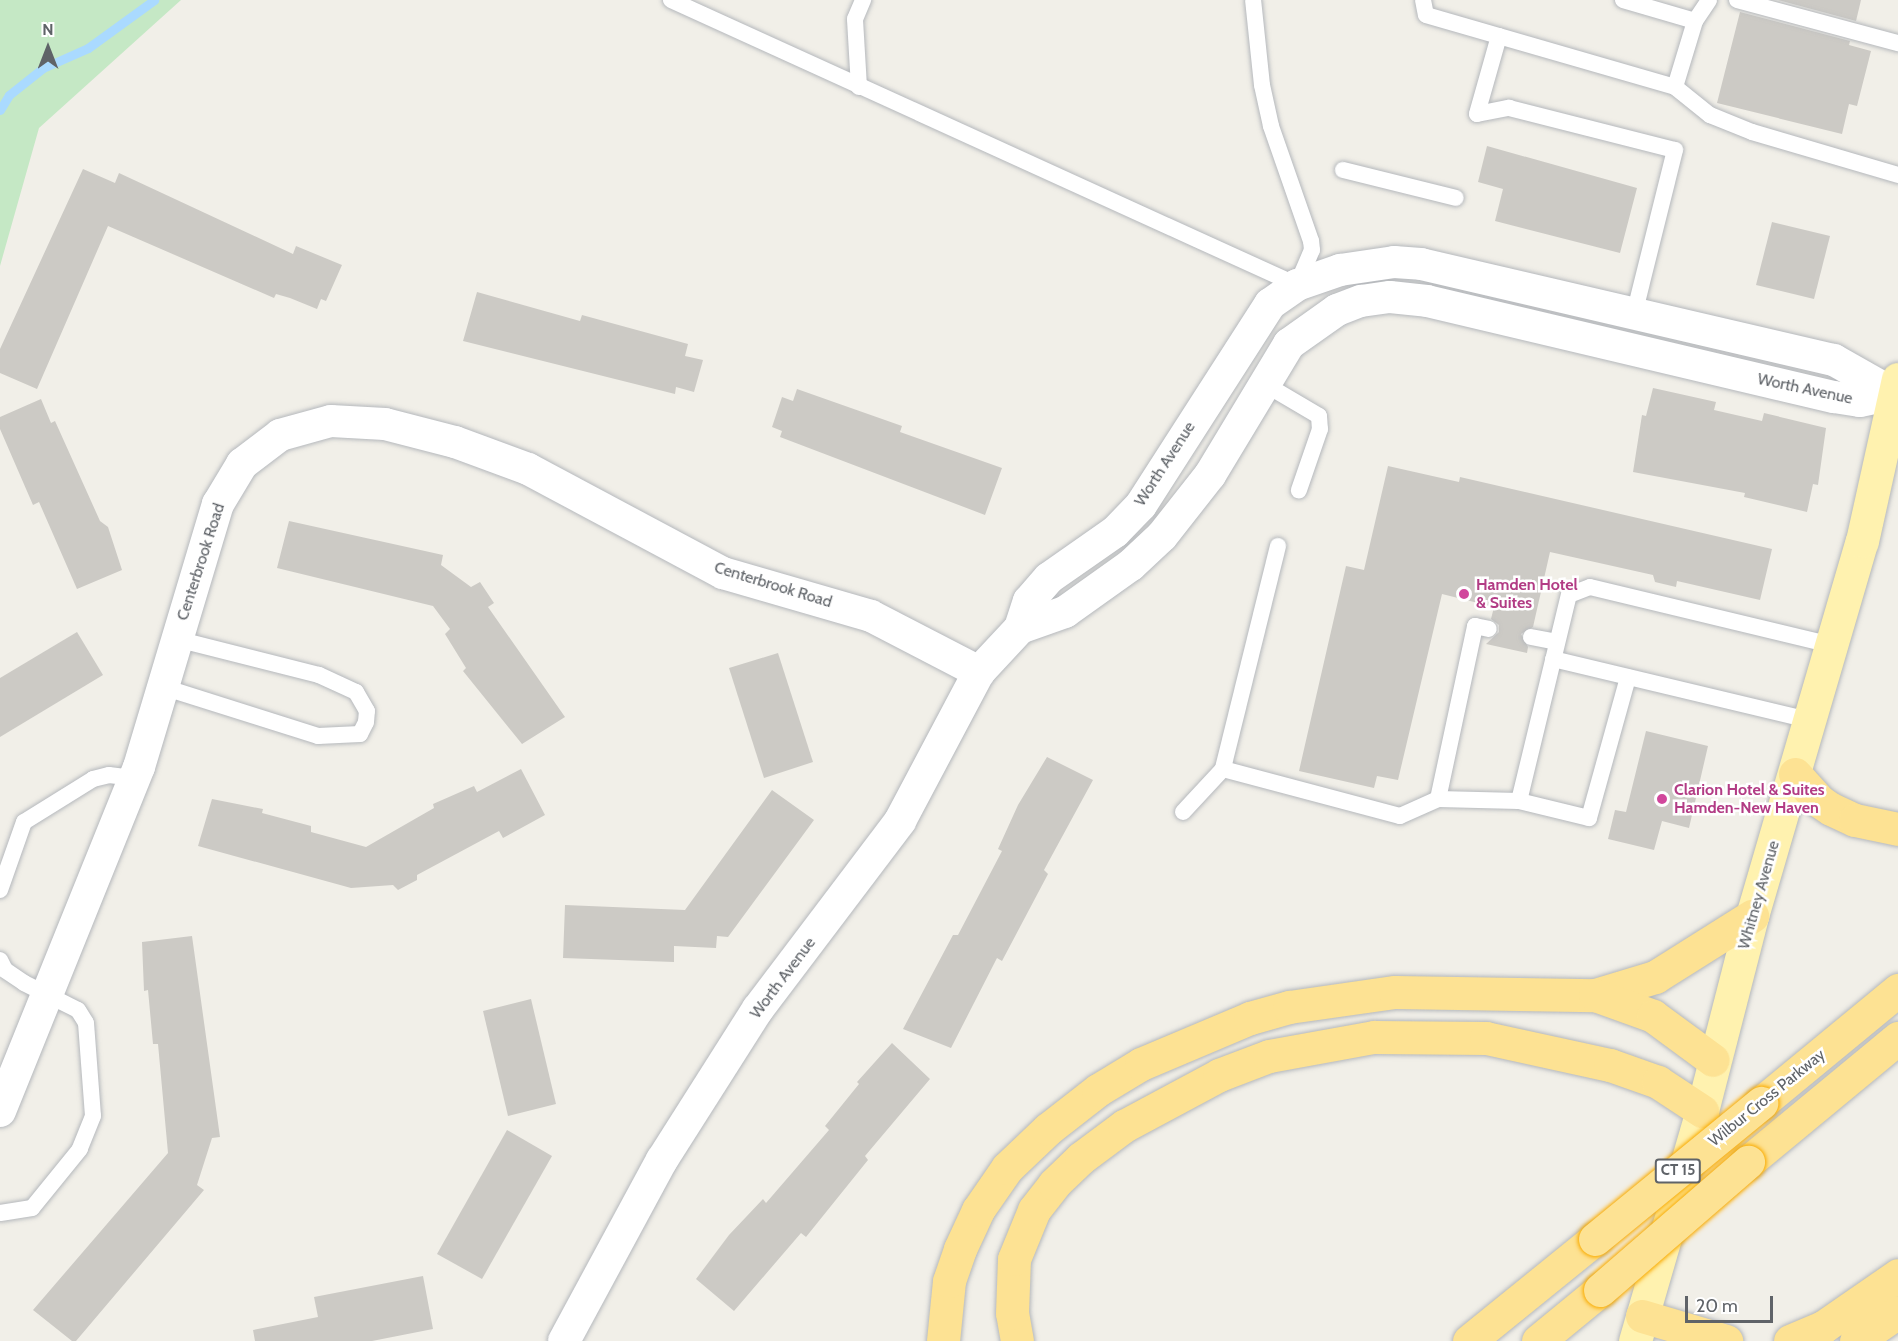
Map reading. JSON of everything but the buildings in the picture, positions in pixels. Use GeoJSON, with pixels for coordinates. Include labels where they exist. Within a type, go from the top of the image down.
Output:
{"type":"FeatureCollection","features":[{"type":"Feature","properties":{"kind":"highway"},"geometry":{"type":"LineString","coordinates":[[1795,774],[1819,801],[1831,809],[1855,820],[1898,829]]}},
{"type":"Feature","properties":{"kind":"highway"},"geometry":{"type":"LineString","coordinates":[[1595,995],[1655,977],[1752,916]]}},
{"type":"Feature","properties":{"kind":"highway","name":"Wilbur Cross Parkway"},"geometry":{"type":"LineString","coordinates":[[1469,1341],[1898,990]]}},
{"type":"Feature","properties":{"kind":"highway"},"geometry":{"type":"LineString","coordinates":[[943,1341],[949,1281],[960,1249],[978,1210],[1007,1168],[1048,1129],[1141,1064],[1250,1018],[1289,1007],[1357,995],[1497,992],[1595,995],[1653,1016],[1713,1060]]}},
{"type":"Feature","properties":{"kind":"highway"},"geometry":{"type":"LineString","coordinates":[[1017,1341],[1012,1313],[1014,1259],[1034,1210],[1054,1184],[1081,1158],[1134,1120],[1219,1075],[1269,1056],[1374,1037],[1486,1038],[1639,1075],[1658,1082],[1702,1111]]}},
{"type":"Feature","properties":{"kind":"highway","name":"CT 15"},"geometry":{"type":"LineString","coordinates":[[1538,1341],[1898,1038]]}},
{"type":"Feature","properties":{"kind":"highway"},"geometry":{"type":"LineString","coordinates":[[1790,1341],[1824,1327],[1898,1275]]}},
{"type":"Feature","properties":{"kind":"highway"},"geometry":{"type":"LineString","coordinates":[[1856,1341],[1898,1312]]}},
{"type":"Feature","properties":{"kind":"highway"},"geometry":{"type":"LineString","coordinates":[[1639,1329],[1726,1341]]}},
{"type":"Feature","properties":{"kind":"main road","name":"Whitney Avenue"},"geometry":{"type":"LineString","coordinates":[[1639,1329],[1702,1111],[1713,1060],[1752,916],[1890,449],[1896,386]]}},
{"type":"Feature","properties":{"kind":"street","name":"Worth Avenue"},"geometry":{"type":"LineString","coordinates":[[564,1341],[662,1161],[758,1009],[900,821],[979,672],[1020,628],[1029,601],[1049,578],[1115,532],[1141,504],[1252,328],[1270,304],[1297,285],[1340,270],[1394,262],[1461,273],[1834,360],[1896,386]]}},
{"type":"Feature","properties":{"kind":"street"},"geometry":{"type":"LineString","coordinates":[[1452,307],[1461,273]]}},
{"type":"Feature","properties":{"kind":"street"},"geometry":{"type":"LineString","coordinates":[[1297,285],[1322,320]]}},
{"type":"Feature","properties":{"kind":"street","name":"Worth Avenue"},"geometry":{"type":"LineString","coordinates":[[1020,628],[1065,612],[1131,565],[1162,536],[1210,475],[1263,383],[1289,344],[1322,320],[1361,302],[1390,297],[1452,307],[1852,400],[1896,386]]}},
{"type":"Feature","properties":{"kind":"street"},"geometry":{"type":"LineString","coordinates":[[1720,370],[1728,335]]}},
{"type":"Feature","properties":{"kind":"street","name":"Centerbrook Road"},"geometry":{"type":"LineString","coordinates":[[0,1111],[135,778],[218,504],[242,464],[280,435],[331,421],[385,424],[455,442],[528,469],[723,573],[871,616],[979,672]]}},
{"type":"Feature","properties":{"kind":"lane"},"geometry":{"type":"LineString","coordinates":[[671,0],[1297,285],[1312,250],[1311,241],[1271,126],[1262,85],[1254,0]]}},
{"type":"Feature","properties":{"kind":"lane"},"geometry":{"type":"LineString","coordinates":[[859,87],[855,19],[863,0]]}},
{"type":"Feature","properties":{"kind":"lane"},"geometry":{"type":"LineString","coordinates":[[1423,0],[1426,15],[1675,87],[1710,115],[1752,132],[1898,175]]}},
{"type":"Feature","properties":{"kind":"lane"},"geometry":{"type":"LineString","coordinates":[[1623,0],[1695,21]]}},
{"type":"Feature","properties":{"kind":"lane"},"geometry":{"type":"LineString","coordinates":[[1675,87],[1695,21],[1709,0]]}},
{"type":"Feature","properties":{"kind":"lane"},"geometry":{"type":"LineString","coordinates":[[1737,0],[1898,43]]}},
{"type":"Feature","properties":{"kind":"lane"},"geometry":{"type":"LineString","coordinates":[[1499,36],[1477,114],[1509,108],[1675,150],[1634,314]]}},
{"type":"Feature","properties":{"kind":"lane"},"geometry":{"type":"LineString","coordinates":[[1343,170],[1456,198]]}},
{"type":"Feature","properties":{"kind":"lane"},"geometry":{"type":"LineString","coordinates":[[1263,383],[1319,416],[1320,429],[1299,490]]}},
{"type":"Feature","properties":{"kind":"lane"},"geometry":{"type":"LineString","coordinates":[[1183,812],[1223,769],[1278,546]]}},
{"type":"Feature","properties":{"kind":"lane"},"geometry":{"type":"LineString","coordinates":[[1519,801],[1569,595],[1590,587],[1832,645]]}},
{"type":"Feature","properties":{"kind":"lane"},"geometry":{"type":"LineString","coordinates":[[1438,799],[1474,626],[1489,629]]}},
{"type":"Feature","properties":{"kind":"lane"},"geometry":{"type":"LineString","coordinates":[[1531,637],[1557,642]]}},
{"type":"Feature","properties":{"kind":"lane"},"geometry":{"type":"LineString","coordinates":[[163,687],[318,736],[360,734],[366,722],[367,711],[356,692],[319,675],[177,639]]}},
{"type":"Feature","properties":{"kind":"lane"},"geometry":{"type":"LineString","coordinates":[[1552,659],[1810,720]]}},
{"type":"Feature","properties":{"kind":"lane"},"geometry":{"type":"LineString","coordinates":[[1223,769],[1400,816],[1438,799],[1519,801],[1589,818],[1628,676]]}},
{"type":"Feature","properties":{"kind":"lane"},"geometry":{"type":"LineString","coordinates":[[0,890],[24,822],[93,779],[109,775],[135,778]]}},
{"type":"Feature","properties":{"kind":"lane"},"geometry":{"type":"LineString","coordinates":[[0,960],[5,970],[24,983],[78,1010],[86,1023],[93,1116],[80,1149],[32,1208],[0,1213]]}},
{"type":"Feature","properties":{"kind":"green space"},"geometry":{"type":"Polygon","coordinates":[[[0,0],[181,0],[39,128],[0,266],[0,0]]]}},
{"type":"Feature","properties":{"kind":"waterway"},"geometry":{"type":"LineString","coordinates":[[0,110],[9,95],[43,68],[88,48],[154,0]]}},
{"type":"Feature","properties":{"kind":"place","name":"Hamden Hotel & Suites"},"geometry":{"type":"Point","coordinates":[1464,594]}},
{"type":"Feature","properties":{"kind":"place","name":"Clarion Hotel & Suites Hamden-New Haven"},"geometry":{"type":"Point","coordinates":[1662,799]}}]}
